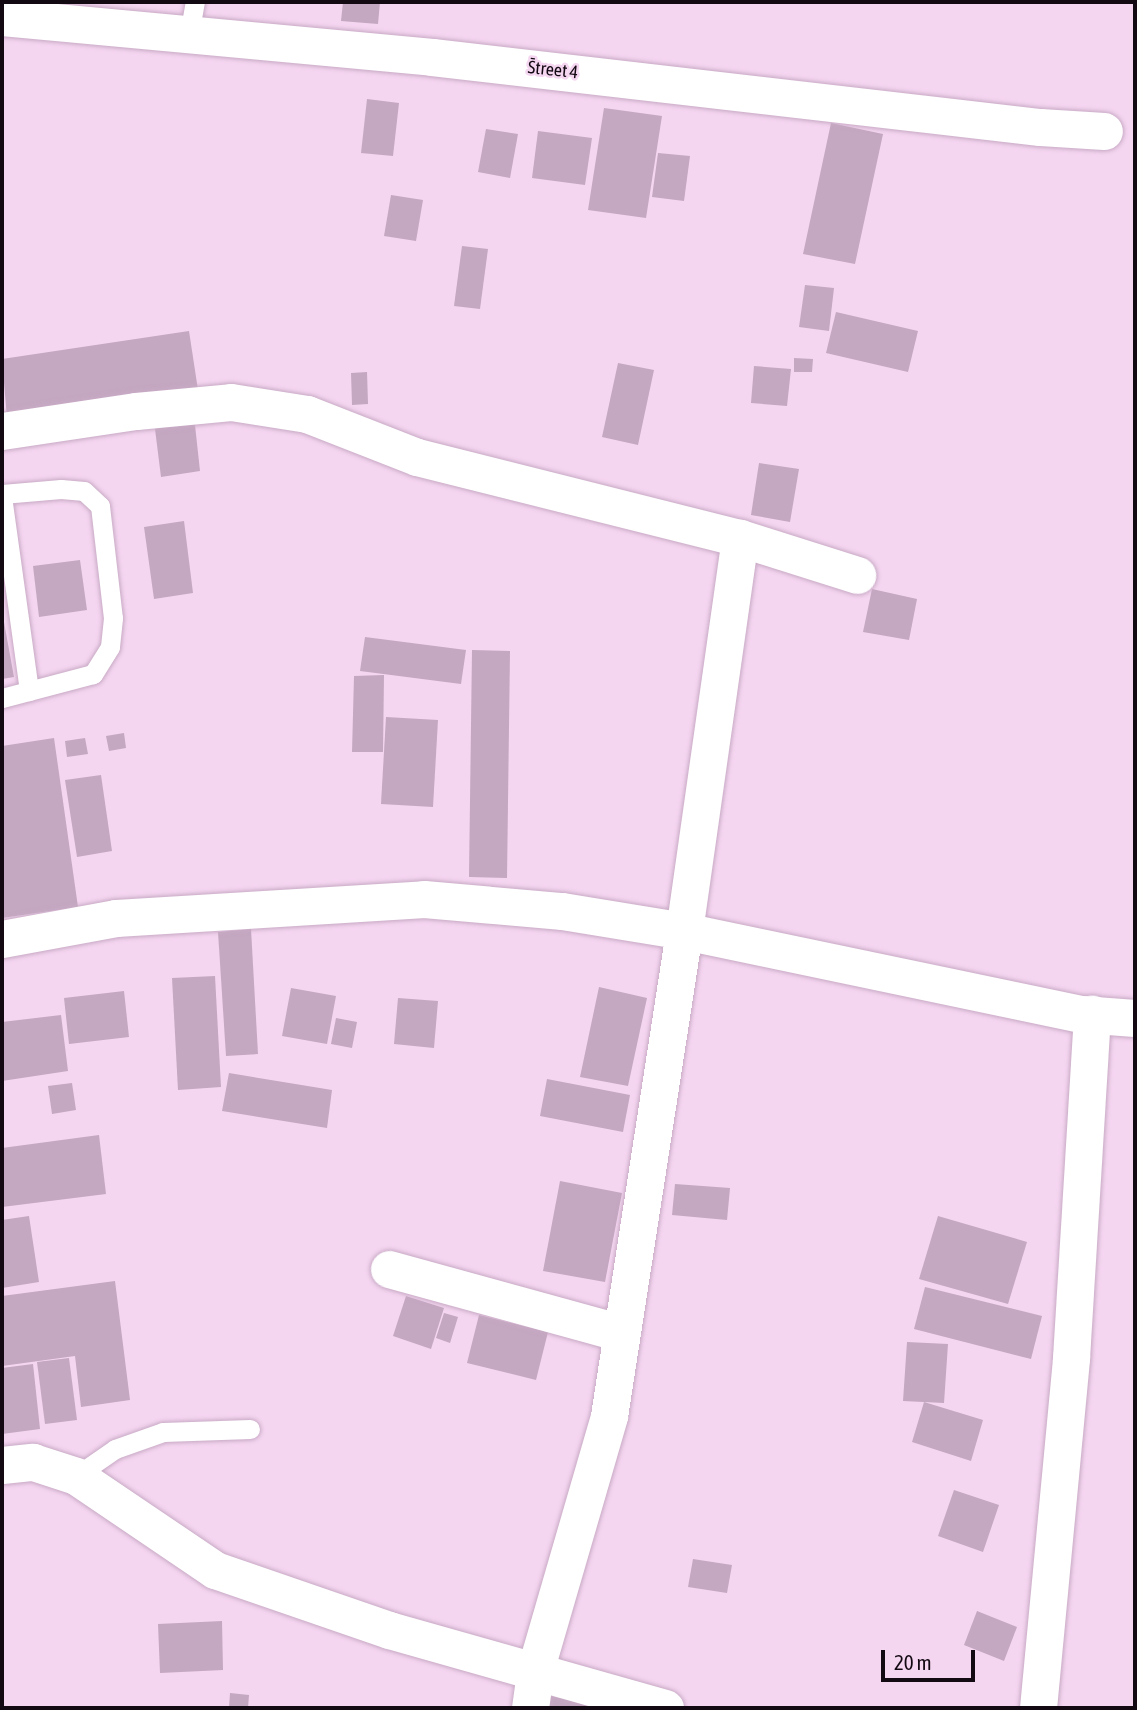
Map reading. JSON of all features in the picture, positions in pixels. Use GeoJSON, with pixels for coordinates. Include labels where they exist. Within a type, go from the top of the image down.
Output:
{"type":"FeatureCollection","features":[{"type":"Feature","properties":{"kind":"street","name":"S̄treet 4"},"geometry":{"type":"LineString","coordinates":[[2,17],[192,18],[432,57],[1040,127],[1104,131]]}},
{"type":"Feature","properties":{"kind":"street"},"geometry":{"type":"LineString","coordinates":[[2,431],[136,411],[231,402],[307,414],[417,457],[740,538],[857,575]]}},
{"type":"Feature","properties":{"kind":"street"},"geometry":{"type":"LineString","coordinates":[[530,1708],[535,1671],[609,1416],[684,931],[740,538]]}},
{"type":"Feature","properties":{"kind":"street"},"geometry":{"type":"LineString","coordinates":[[2,939],[116,918],[424,899],[562,911],[684,931],[1092,1014],[1135,1018]]}},
{"type":"Feature","properties":{"kind":"street"},"geometry":{"type":"LineString","coordinates":[[1038,1708],[1071,1358],[1092,1014]]}},
{"type":"Feature","properties":{"kind":"street"},"geometry":{"type":"LineString","coordinates":[[389,1269],[621,1333]]}},
{"type":"Feature","properties":{"kind":"street"},"geometry":{"type":"LineString","coordinates":[[2,1465],[33,1462],[76,1476],[215,1570],[389,1630],[665,1708]]}},
{"type":"Feature","properties":{"kind":"lane"},"geometry":{"type":"LineString","coordinates":[[2,698],[29,691],[93,674],[110,647],[113,618],[100,506],[84,491],[61,489],[2,495],[29,691]]}},
{"type":"Feature","properties":{"kind":"lane"},"geometry":{"type":"LineString","coordinates":[[76,1476],[115,1449],[163,1432],[250,1429]]}},
{"type":"Feature","properties":{"kind":"building"},"geometry":{"type":"Polygon","coordinates":[[[343,2],[380,2],[378,24],[341,21],[343,2]]]}},
{"type":"Feature","properties":{"kind":"building"},"geometry":{"type":"Polygon","coordinates":[[[367,99],[399,103],[393,156],[361,153],[367,99]]]}},
{"type":"Feature","properties":{"kind":"building"},"geometry":{"type":"Polygon","coordinates":[[[604,108],[662,116],[646,218],[588,210],[604,108]]]}},
{"type":"Feature","properties":{"kind":"building"},"geometry":{"type":"Polygon","coordinates":[[[831,123],[883,134],[855,264],[803,254],[831,123]]]}},
{"type":"Feature","properties":{"kind":"building"},"geometry":{"type":"Polygon","coordinates":[[[486,129],[518,134],[510,178],[478,172],[486,129]]]}},
{"type":"Feature","properties":{"kind":"building"},"geometry":{"type":"Polygon","coordinates":[[[538,131],[592,138],[585,185],[532,178],[538,131]]]}},
{"type":"Feature","properties":{"kind":"building"},"geometry":{"type":"Polygon","coordinates":[[[658,153],[690,156],[684,201],[652,197],[658,153]]]}},
{"type":"Feature","properties":{"kind":"building"},"geometry":{"type":"Polygon","coordinates":[[[391,195],[423,200],[416,241],[384,236],[391,195]]]}},
{"type":"Feature","properties":{"kind":"building"},"geometry":{"type":"Polygon","coordinates":[[[462,246],[488,249],[480,309],[454,306],[462,246]]]}},
{"type":"Feature","properties":{"kind":"building"},"geometry":{"type":"Polygon","coordinates":[[[805,285],[834,288],[829,331],[799,327],[805,285]]]}},
{"type":"Feature","properties":{"kind":"building"},"geometry":{"type":"Polygon","coordinates":[[[836,312],[918,331],[908,372],[826,353],[836,312]]]}},
{"type":"Feature","properties":{"kind":"building"},"geometry":{"type":"Polygon","coordinates":[[[189,331],[198,390],[7,418],[2,359],[189,331]]]}},
{"type":"Feature","properties":{"kind":"building"},"geometry":{"type":"Polygon","coordinates":[[[794,358],[813,359],[812,372],[794,372],[794,358]]]}},
{"type":"Feature","properties":{"kind":"building"},"geometry":{"type":"Polygon","coordinates":[[[618,363],[654,370],[638,445],[602,437],[618,363]]]}},
{"type":"Feature","properties":{"kind":"building"},"geometry":{"type":"Polygon","coordinates":[[[754,366],[791,369],[787,406],[751,403],[754,366]]]}},
{"type":"Feature","properties":{"kind":"building"},"geometry":{"type":"Polygon","coordinates":[[[367,372],[368,404],[352,405],[351,373],[367,372]]]}},
{"type":"Feature","properties":{"kind":"building"},"geometry":{"type":"Polygon","coordinates":[[[194,416],[200,471],[161,477],[154,421],[194,416]]]}},
{"type":"Feature","properties":{"kind":"building"},"geometry":{"type":"Polygon","coordinates":[[[759,463],[799,469],[790,522],[751,515],[759,463]]]}},
{"type":"Feature","properties":{"kind":"building"},"geometry":{"type":"Polygon","coordinates":[[[184,521],[193,593],[154,599],[144,527],[184,521]]]}},
{"type":"Feature","properties":{"kind":"building"},"geometry":{"type":"Polygon","coordinates":[[[80,560],[87,610],[39,617],[33,566],[80,560]]]}},
{"type":"Feature","properties":{"kind":"building"},"geometry":{"type":"Polygon","coordinates":[[[872,589],[917,599],[909,640],[863,632],[872,589]]]}},
{"type":"Feature","properties":{"kind":"building"},"geometry":{"type":"Polygon","coordinates":[[[2,611],[14,677],[2,679],[2,611]]]}},
{"type":"Feature","properties":{"kind":"building"},"geometry":{"type":"Polygon","coordinates":[[[365,637],[466,650],[461,684],[360,671],[365,637]]]}},
{"type":"Feature","properties":{"kind":"building"},"geometry":{"type":"Polygon","coordinates":[[[472,650],[510,651],[507,878],[469,877],[472,650]]]}},
{"type":"Feature","properties":{"kind":"building"},"geometry":{"type":"Polygon","coordinates":[[[384,675],[383,752],[352,752],[354,676],[384,675]]]}},
{"type":"Feature","properties":{"kind":"building"},"geometry":{"type":"Polygon","coordinates":[[[386,717],[438,720],[433,807],[381,804],[386,717]]]}},
{"type":"Feature","properties":{"kind":"building"},"geometry":{"type":"Polygon","coordinates":[[[124,733],[126,748],[109,751],[106,736],[124,733]]]}},
{"type":"Feature","properties":{"kind":"building"},"geometry":{"type":"Polygon","coordinates":[[[54,738],[78,907],[2,918],[2,746],[54,738]]]}},
{"type":"Feature","properties":{"kind":"building"},"geometry":{"type":"Polygon","coordinates":[[[85,738],[88,754],[67,757],[65,741],[85,738]]]}},
{"type":"Feature","properties":{"kind":"building"},"geometry":{"type":"Polygon","coordinates":[[[101,775],[112,851],[77,857],[65,780],[101,775]]]}},
{"type":"Feature","properties":{"kind":"building"},"geometry":{"type":"Polygon","coordinates":[[[251,929],[258,1054],[226,1056],[218,932],[251,929]]]}},
{"type":"Feature","properties":{"kind":"building"},"geometry":{"type":"Polygon","coordinates":[[[215,976],[221,1087],[178,1090],[172,978],[215,976]]]}},
{"type":"Feature","properties":{"kind":"building"},"geometry":{"type":"Polygon","coordinates":[[[599,987],[647,998],[628,1086],[580,1077],[599,987]]]}},
{"type":"Feature","properties":{"kind":"building"},"geometry":{"type":"Polygon","coordinates":[[[291,988],[336,996],[327,1044],[282,1036],[291,988]]]}},
{"type":"Feature","properties":{"kind":"building"},"geometry":{"type":"Polygon","coordinates":[[[124,991],[129,1037],[69,1044],[64,998],[124,991]]]}},
{"type":"Feature","properties":{"kind":"building"},"geometry":{"type":"Polygon","coordinates":[[[398,998],[438,1001],[434,1048],[394,1044],[398,998]]]}},
{"type":"Feature","properties":{"kind":"building"},"geometry":{"type":"Polygon","coordinates":[[[61,1015],[68,1071],[2,1081],[2,1022],[61,1015]]]}},
{"type":"Feature","properties":{"kind":"building"},"geometry":{"type":"Polygon","coordinates":[[[336,1018],[357,1022],[352,1048],[331,1044],[336,1018]]]}},
{"type":"Feature","properties":{"kind":"building"},"geometry":{"type":"Polygon","coordinates":[[[229,1073],[332,1090],[327,1128],[222,1111],[229,1073]]]}},
{"type":"Feature","properties":{"kind":"building"},"geometry":{"type":"Polygon","coordinates":[[[547,1079],[630,1095],[623,1132],[540,1116],[547,1079]]]}},
{"type":"Feature","properties":{"kind":"building"},"geometry":{"type":"Polygon","coordinates":[[[72,1083],[76,1110],[52,1114],[48,1086],[72,1083]]]}},
{"type":"Feature","properties":{"kind":"building"},"geometry":{"type":"Polygon","coordinates":[[[99,1135],[106,1194],[2,1207],[2,1148],[99,1135]]]}},
{"type":"Feature","properties":{"kind":"building"},"geometry":{"type":"Polygon","coordinates":[[[560,1181],[622,1193],[605,1282],[543,1271],[560,1181]]]}},
{"type":"Feature","properties":{"kind":"building"},"geometry":{"type":"Polygon","coordinates":[[[675,1184],[730,1188],[727,1220],[672,1215],[675,1184]]]}},
{"type":"Feature","properties":{"kind":"building"},"geometry":{"type":"Polygon","coordinates":[[[29,1216],[39,1282],[2,1288],[2,1220],[29,1216]]]}},
{"type":"Feature","properties":{"kind":"building"},"geometry":{"type":"Polygon","coordinates":[[[938,1216],[1027,1242],[1008,1304],[919,1279],[938,1216]]]}},
{"type":"Feature","properties":{"kind":"building"},"geometry":{"type":"Polygon","coordinates":[[[115,1281],[130,1400],[81,1407],[75,1356],[2,1366],[2,1296],[115,1281]]]}},
{"type":"Feature","properties":{"kind":"building"},"geometry":{"type":"Polygon","coordinates":[[[925,1287],[1042,1316],[1031,1359],[914,1329],[925,1287]]]}},
{"type":"Feature","properties":{"kind":"building"},"geometry":{"type":"Polygon","coordinates":[[[406,1296],[444,1308],[431,1349],[393,1336],[406,1296]]]}},
{"type":"Feature","properties":{"kind":"building"},"geometry":{"type":"Polygon","coordinates":[[[444,1313],[458,1317],[450,1343],[436,1338],[444,1313]]]}},
{"type":"Feature","properties":{"kind":"building"},"geometry":{"type":"Polygon","coordinates":[[[479,1315],[548,1332],[536,1380],[467,1363],[479,1315]]]}},
{"type":"Feature","properties":{"kind":"building"},"geometry":{"type":"Polygon","coordinates":[[[907,1342],[948,1344],[944,1403],[903,1401],[907,1342]]]}},
{"type":"Feature","properties":{"kind":"building"},"geometry":{"type":"Polygon","coordinates":[[[69,1358],[77,1420],[45,1424],[37,1362],[69,1358]]]}},
{"type":"Feature","properties":{"kind":"building"},"geometry":{"type":"Polygon","coordinates":[[[33,1364],[40,1429],[2,1434],[2,1368],[33,1364]]]}},
{"type":"Feature","properties":{"kind":"building"},"geometry":{"type":"Polygon","coordinates":[[[924,1402],[983,1420],[971,1461],[912,1442],[924,1402]]]}},
{"type":"Feature","properties":{"kind":"building"},"geometry":{"type":"Polygon","coordinates":[[[954,1490],[999,1505],[983,1552],[938,1536],[954,1490]]]}},
{"type":"Feature","properties":{"kind":"building"},"geometry":{"type":"Polygon","coordinates":[[[693,1559],[732,1565],[727,1593],[688,1587],[693,1559]]]}},
{"type":"Feature","properties":{"kind":"building"},"geometry":{"type":"Polygon","coordinates":[[[977,1611],[1017,1627],[1004,1661],[964,1645],[977,1611]]]}},
{"type":"Feature","properties":{"kind":"building"},"geometry":{"type":"Polygon","coordinates":[[[222,1621],[223,1670],[160,1673],[158,1624],[222,1621]]]}},
{"type":"Feature","properties":{"kind":"building"},"geometry":{"type":"Polygon","coordinates":[[[230,1693],[249,1695],[248,1708],[229,1708],[230,1693]]]}},
{"type":"Feature","properties":{"kind":"building"},"geometry":{"type":"Polygon","coordinates":[[[547,1696],[634,1707],[634,1708],[545,1708],[547,1696]]]}}]}
